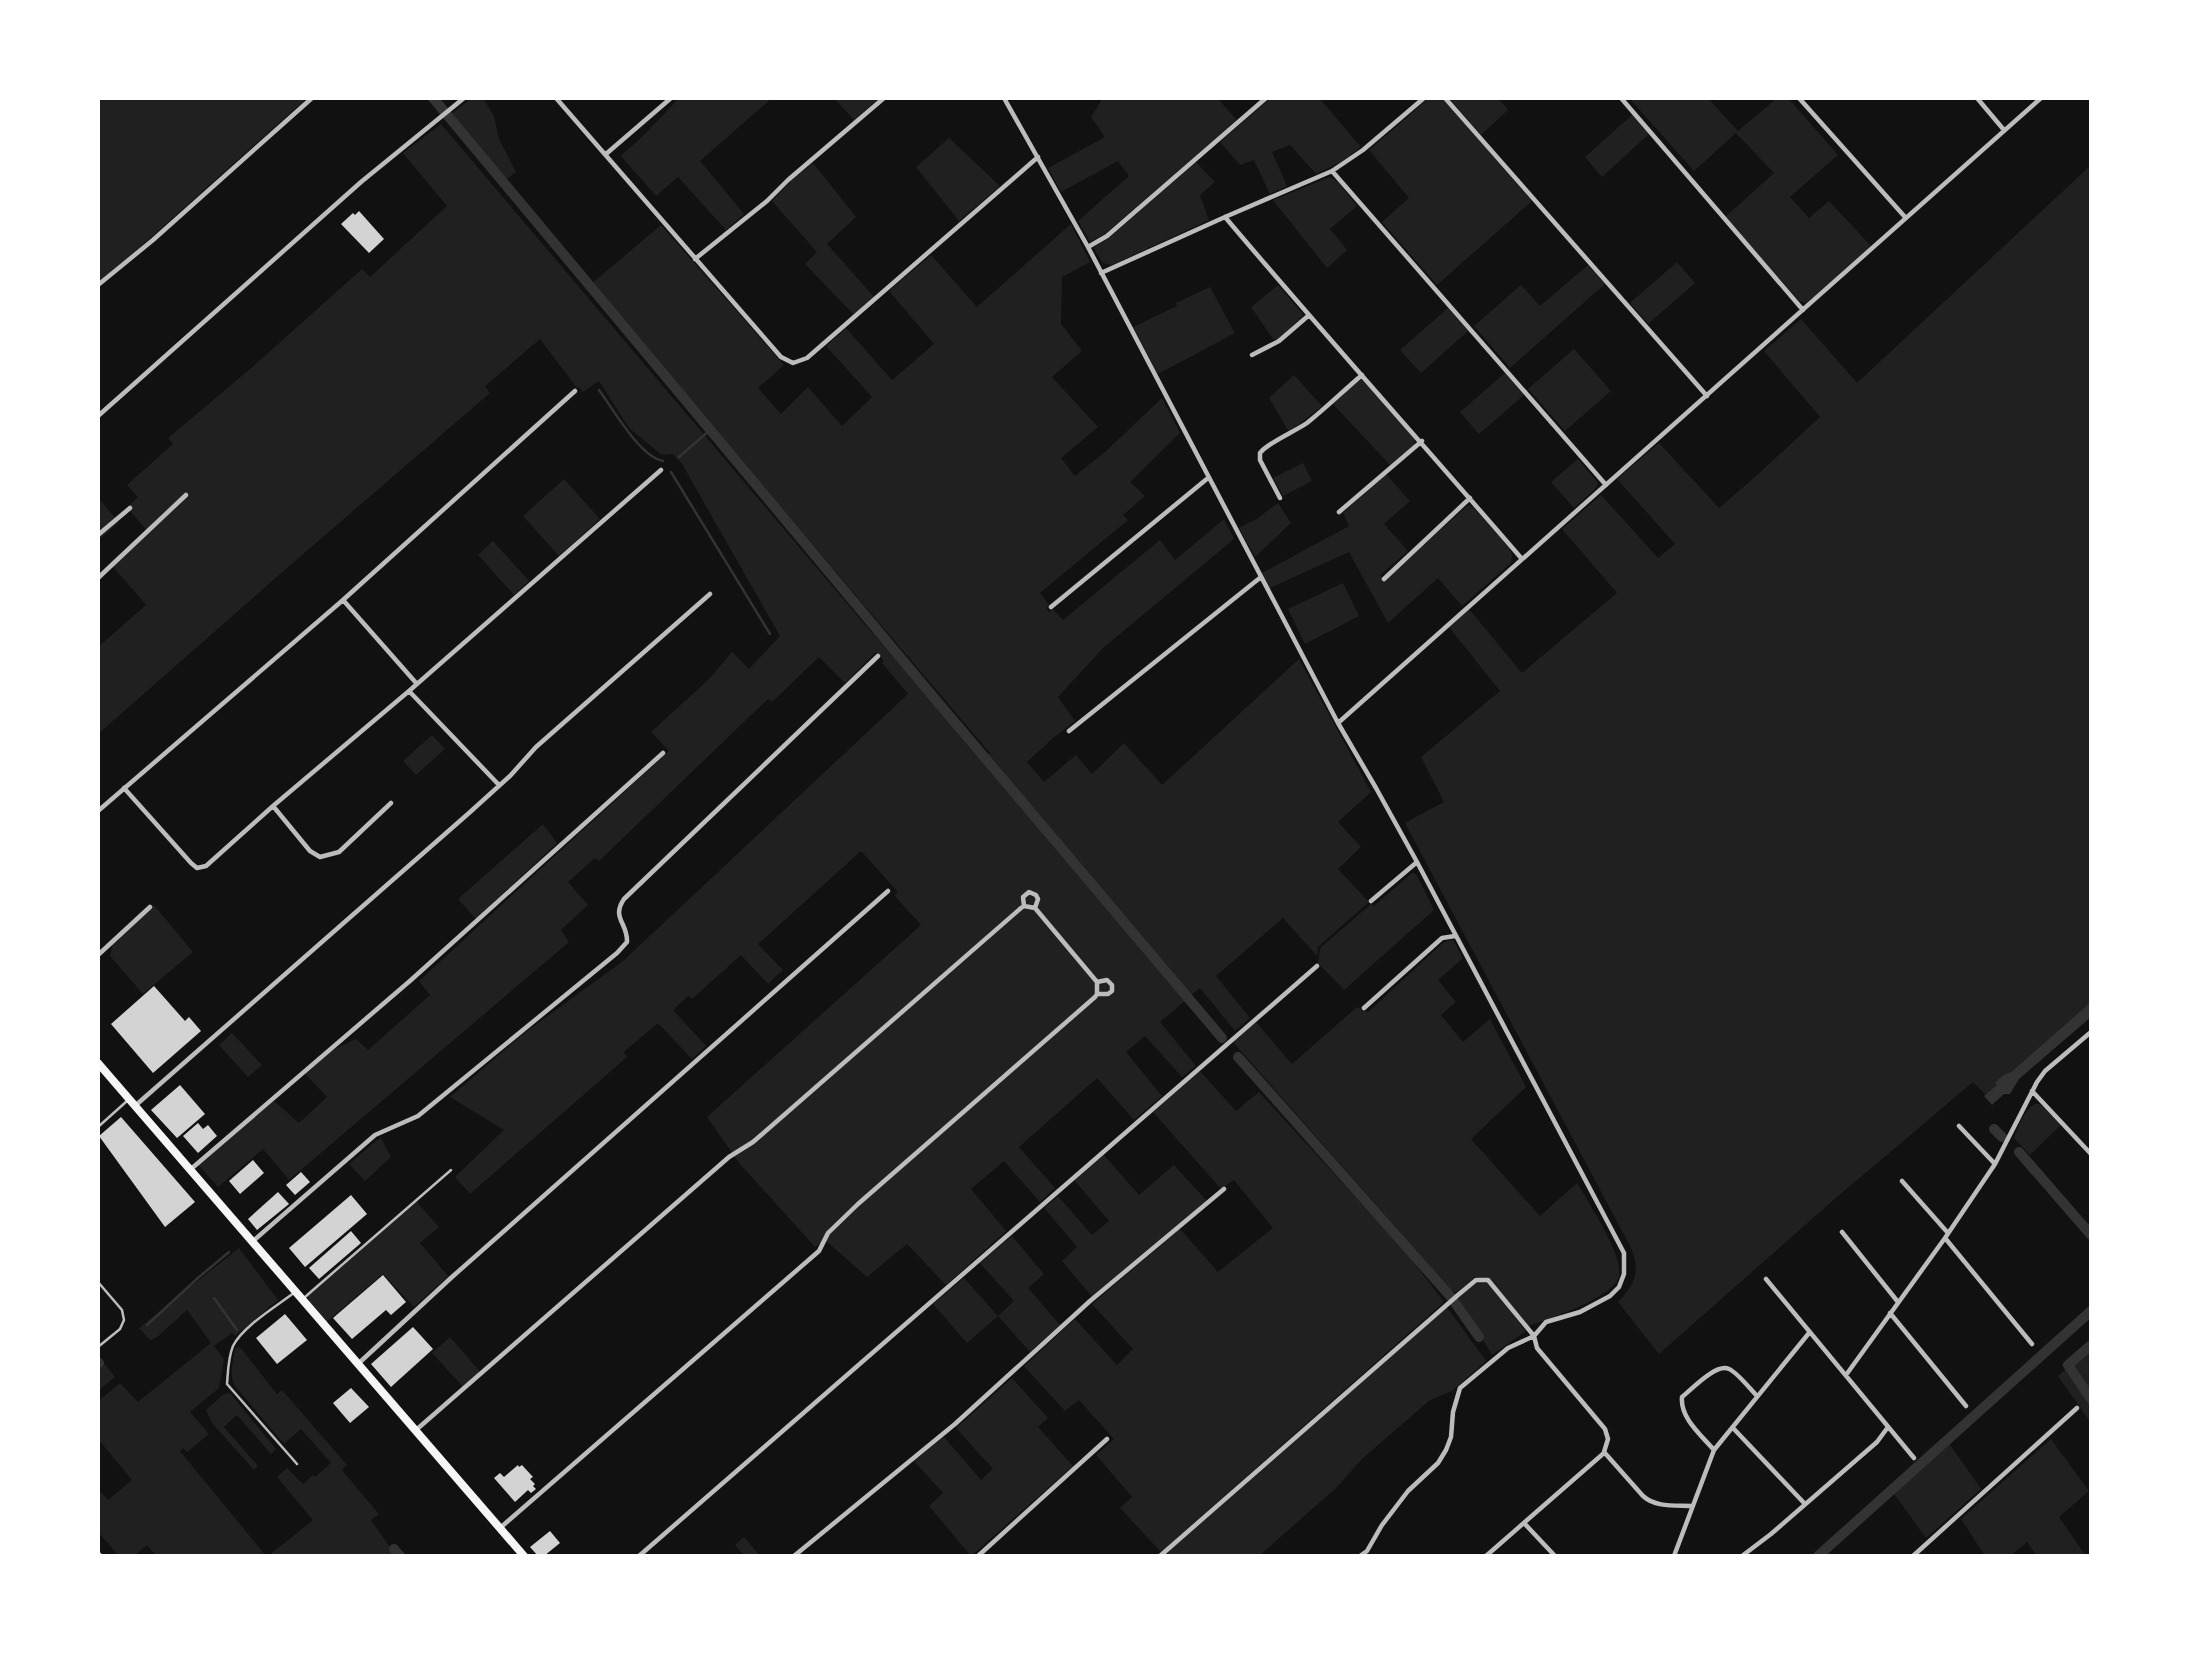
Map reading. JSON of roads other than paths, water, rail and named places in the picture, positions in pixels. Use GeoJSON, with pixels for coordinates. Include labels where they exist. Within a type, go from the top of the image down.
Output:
{"type":"FeatureCollection","features":[{"type":"Feature","properties":{"kind":"main road"},"geometry":{"type":"LineString","coordinates":[[98,1063],[524,1556]]}},
{"type":"Feature","properties":{"kind":"street"},"geometry":{"type":"LineString","coordinates":[[98,285],[153,240],[312,98]]}},
{"type":"Feature","properties":{"kind":"street"},"geometry":{"type":"LineString","coordinates":[[98,416],[361,182],[464,98]]}},
{"type":"Feature","properties":{"kind":"street"},"geometry":{"type":"LineString","coordinates":[[556,98],[781,357],[793,363],[807,358],[1038,157]]}},
{"type":"Feature","properties":{"kind":"street"},"geometry":{"type":"LineString","coordinates":[[606,154],[671,98]]}},
{"type":"Feature","properties":{"kind":"street"},"geometry":{"type":"LineString","coordinates":[[695,259],[767,201],[884,98]]}},
{"type":"Feature","properties":{"kind":"street"},"geometry":{"type":"LineString","coordinates":[[1004,98],[1088,247],[1338,723],[1417,862],[1624,1253],[1624,1274],[1619,1287],[1611,1296],[1580,1312],[1546,1322],[1534,1336],[1508,1348],[1460,1388],[1446,1450],[1438,1463],[1408,1492],[1382,1525],[1367,1551],[1360,1556]]}},
{"type":"Feature","properties":{"kind":"street"},"geometry":{"type":"LineString","coordinates":[[1088,247],[1107,236],[1266,98]]}},
{"type":"Feature","properties":{"kind":"street"},"geometry":{"type":"LineString","coordinates":[[1101,274],[1332,171],[1363,150],[1424,98]]}},
{"type":"Feature","properties":{"kind":"street"},"geometry":{"type":"LineString","coordinates":[[1445,98],[1707,396]]}},
{"type":"Feature","properties":{"kind":"street"},"geometry":{"type":"LineString","coordinates":[[1621,98],[1803,310]]}},
{"type":"Feature","properties":{"kind":"street"},"geometry":{"type":"LineString","coordinates":[[1800,98],[1905,217]]}},
{"type":"Feature","properties":{"kind":"street"},"geometry":{"type":"LineString","coordinates":[[1976,98],[2004,130]]}},
{"type":"Feature","properties":{"kind":"street"},"geometry":{"type":"LineString","coordinates":[[1338,723],[2041,98]]}},
{"type":"Feature","properties":{"kind":"street"},"geometry":{"type":"LineString","coordinates":[[1332,171],[1606,485]]}},
{"type":"Feature","properties":{"kind":"street"},"geometry":{"type":"LineString","coordinates":[[1225,217],[1308,316],[1422,442],[1522,559]]}},
{"type":"Feature","properties":{"kind":"street"},"geometry":{"type":"LineString","coordinates":[[1252,355],[1279,341],[1308,316]]}},
{"type":"Feature","properties":{"kind":"street"},"geometry":{"type":"LineString","coordinates":[[1280,498],[1260,460],[1264,447],[1307,422],[1362,375]]}},
{"type":"Feature","properties":{"kind":"street"},"geometry":{"type":"LineString","coordinates":[[98,811],[342,600],[575,391]]}},
{"type":"Feature","properties":{"kind":"street"},"geometry":{"type":"LineString","coordinates":[[1339,512],[1422,442]]}},
{"type":"Feature","properties":{"kind":"street"},"geometry":{"type":"LineString","coordinates":[[124,789],[191,863],[197,868],[206,866],[661,470]]}},
{"type":"Feature","properties":{"kind":"street"},"geometry":{"type":"LineString","coordinates":[[1051,607],[1208,478]]}},
{"type":"Feature","properties":{"kind":"street"},"geometry":{"type":"LineString","coordinates":[[98,578],[187,495]]}},
{"type":"Feature","properties":{"kind":"street"},"geometry":{"type":"LineString","coordinates":[[1384,579],[1470,498]]}},
{"type":"Feature","properties":{"kind":"street"},"geometry":{"type":"LineString","coordinates":[[98,535],[130,508]]}},
{"type":"Feature","properties":{"kind":"street"},"geometry":{"type":"LineString","coordinates":[[1069,731],[1261,577]]}},
{"type":"Feature","properties":{"kind":"street"},"geometry":{"type":"LineString","coordinates":[[132,1102],[469,813],[536,747],[710,594]]}},
{"type":"Feature","properties":{"kind":"street"},"geometry":{"type":"LineString","coordinates":[[342,600],[417,684]]}},
{"type":"Feature","properties":{"kind":"street"},"geometry":{"type":"LineString","coordinates":[[253,1241],[375,1135],[418,1116],[617,953],[628,942],[628,932],[618,915],[618,908],[624,900],[877,656]]}},
{"type":"Feature","properties":{"kind":"street"},"geometry":{"type":"LineString","coordinates":[[409,691],[499,785]]}},
{"type":"Feature","properties":{"kind":"street"},"geometry":{"type":"LineString","coordinates":[[190,1170],[411,980],[663,753]]}},
{"type":"Feature","properties":{"kind":"street"},"geometry":{"type":"LineString","coordinates":[[272,806],[310,851],[320,857],[339,852],[391,803]]}},
{"type":"Feature","properties":{"kind":"street"},"geometry":{"type":"LineString","coordinates":[[1371,901],[1417,862]]}},
{"type":"Feature","properties":{"kind":"street"},"geometry":{"type":"LineString","coordinates":[[359,1363],[888,891]]}},
{"type":"Feature","properties":{"kind":"street"},"geometry":{"type":"LineString","coordinates":[[1024,906],[1023,897],[1030,892],[1038,899],[1035,908]]}},
{"type":"Feature","properties":{"kind":"street"},"geometry":{"type":"LineString","coordinates":[[98,955],[150,906]]}},
{"type":"Feature","properties":{"kind":"street"},"geometry":{"type":"LineString","coordinates":[[1024,906],[1035,908],[1097,982],[1097,994]]}},
{"type":"Feature","properties":{"kind":"street"},"geometry":{"type":"LineString","coordinates":[[415,1430],[729,1157],[753,1142],[1024,906]]}},
{"type":"Feature","properties":{"kind":"street"},"geometry":{"type":"LineString","coordinates":[[1364,1008],[1442,938],[1455,936]]}},
{"type":"Feature","properties":{"kind":"street"},"geometry":{"type":"LineString","coordinates":[[639,1556],[1317,966]]}},
{"type":"Feature","properties":{"kind":"street"},"geometry":{"type":"LineString","coordinates":[[500,1528],[819,1251],[828,1233],[858,1204],[1097,994],[1110,993],[1112,985],[1107,981],[1097,982]]}},
{"type":"Feature","properties":{"kind":"street"},"geometry":{"type":"LineString","coordinates":[[1846,1375],[1995,1164],[2032,1091],[2045,1072],[2091,1032]]}},
{"type":"Feature","properties":{"kind":"street"},"geometry":{"type":"LineString","coordinates":[[2032,1091],[2091,1154]]}},
{"type":"Feature","properties":{"kind":"street"},"geometry":{"type":"LineString","coordinates":[[1959,1126],[1995,1164]]}},
{"type":"Feature","properties":{"kind":"street"},"geometry":{"type":"LineString","coordinates":[[1902,1181],[2032,1344]]}},
{"type":"Feature","properties":{"kind":"street"},"geometry":{"type":"LineString","coordinates":[[794,1556],[956,1424],[1090,1301],[1224,1189]]}},
{"type":"Feature","properties":{"kind":"street"},"geometry":{"type":"LineString","coordinates":[[1842,1232],[1898,1302]]}},
{"type":"Feature","properties":{"kind":"street"},"geometry":{"type":"LineString","coordinates":[[1766,1279],[1914,1458]]}},
{"type":"Feature","properties":{"kind":"street"},"geometry":{"type":"LineString","coordinates":[[1160,1556],[1446,1304],[1476,1280],[1488,1280],[1534,1336],[1542,1356],[1605,1429],[1608,1439],[1604,1452],[1486,1556]]}},
{"type":"Feature","properties":{"kind":"street"},"geometry":{"type":"LineString","coordinates":[[1891,1313],[1966,1406]]}},
{"type":"Feature","properties":{"kind":"street"},"geometry":{"type":"LineString","coordinates":[[1674,1556],[1714,1450],[1809,1334]]}},
{"type":"Feature","properties":{"kind":"street"},"geometry":{"type":"LineString","coordinates":[[1714,1450],[1684,1414],[1682,1397],[1713,1371],[1722,1368],[1729,1369],[1757,1396]]}},
{"type":"Feature","properties":{"kind":"street"},"geometry":{"type":"LineString","coordinates":[[1913,1556],[2077,1408]]}},
{"type":"Feature","properties":{"kind":"street"},"geometry":{"type":"LineString","coordinates":[[1742,1556],[1877,1442],[1888,1427]]}},
{"type":"Feature","properties":{"kind":"street"},"geometry":{"type":"LineString","coordinates":[[1733,1428],[1805,1504]]}},
{"type":"Feature","properties":{"kind":"street"},"geometry":{"type":"LineString","coordinates":[[978,1556],[1107,1439]]}},
{"type":"Feature","properties":{"kind":"street"},"geometry":{"type":"LineString","coordinates":[[1604,1452],[1649,1502],[1693,1506]]}},
{"type":"Feature","properties":{"kind":"street"},"geometry":{"type":"LineString","coordinates":[[1524,1523],[1555,1556]]}},
{"type":"Feature","properties":{"kind":"lane"},"geometry":{"type":"LineString","coordinates":[[98,1127],[132,1102]]}},
{"type":"Feature","properties":{"kind":"lane"},"geometry":{"type":"LineString","coordinates":[[302,1299],[451,1170]]}},
{"type":"Feature","properties":{"kind":"lane"},"geometry":{"type":"LineString","coordinates":[[98,1282],[122,1310],[124,1320],[120,1329],[98,1347]]}},
{"type":"Feature","properties":{"kind":"lane"},"geometry":{"type":"LineString","coordinates":[[296,1291],[241,1335],[233,1347],[228,1363],[227,1384],[297,1464]]}},
{"type":"Feature","properties":{"kind":"lane"},"geometry":{"type":"LineString","coordinates":[[98,1552],[102,1556]]}},
{"type":"Feature","properties":{"kind":"waterway"},"geometry":{"type":"LineString","coordinates":[[433,98],[1222,1038]]}},
{"type":"Feature","properties":{"kind":"waterway"},"geometry":{"type":"LineString","coordinates":[[599,390],[636,442],[654,458],[663,461]]}},
{"type":"Feature","properties":{"kind":"waterway"},"geometry":{"type":"LineString","coordinates":[[679,457],[710,430]]}},
{"type":"Feature","properties":{"kind":"waterway"},"geometry":{"type":"LineString","coordinates":[[671,472],[770,634]]}},
{"type":"Feature","properties":{"kind":"waterway"},"geometry":{"type":"LineString","coordinates":[[1238,1057],[1451,1297],[1479,1337]]}},
{"type":"Feature","properties":{"kind":"waterway"},"geometry":{"type":"LineString","coordinates":[[1994,1129],[2002,1137]]}},
{"type":"Feature","properties":{"kind":"waterway"},"geometry":{"type":"LineString","coordinates":[[2019,1152],[2091,1235]]}},
{"type":"Feature","properties":{"kind":"waterway"},"geometry":{"type":"LineString","coordinates":[[147,1325],[229,1252]]}},
{"type":"Feature","properties":{"kind":"waterway"},"geometry":{"type":"LineString","coordinates":[[214,1298],[237,1330]]}},
{"type":"Feature","properties":{"kind":"waterway"},"geometry":{"type":"LineString","coordinates":[[1818,1556],[2091,1311]]}},
{"type":"Feature","properties":{"kind":"waterway"},"geometry":{"type":"LineString","coordinates":[[2091,1345],[2068,1365],[2091,1399]]}},
{"type":"Feature","properties":{"kind":"waterway"},"geometry":{"type":"LineString","coordinates":[[394,1549],[400,1556]]}}]}
